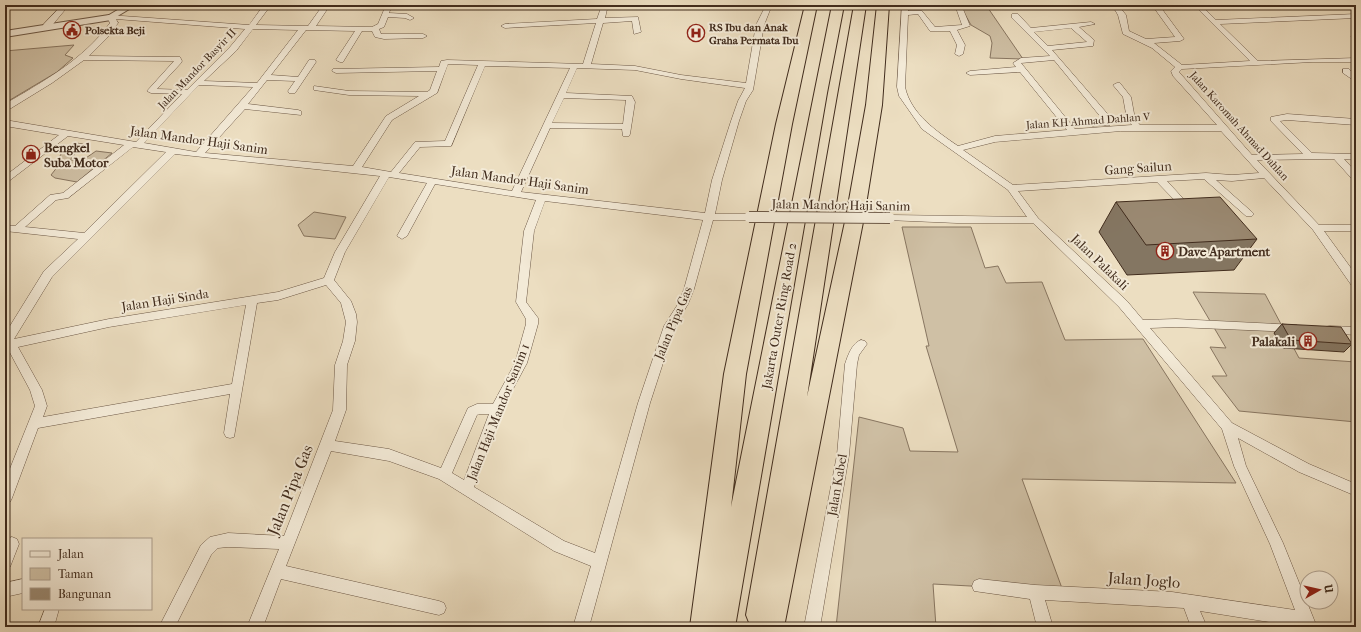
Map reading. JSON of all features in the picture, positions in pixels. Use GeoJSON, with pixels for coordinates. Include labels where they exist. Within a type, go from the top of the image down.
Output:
{"type":"FeatureCollection","features":[{"type":"Feature","properties":{"kind":"highway"},"geometry":{"type":"LineString","coordinates":[[704,627],[735,374],[784,124],[811,5]]}},
{"type":"Feature","properties":{"kind":"highway","name":"Jakarta Outer Ring Road 2"},"geometry":{"type":"LineString","coordinates":[[721,627],[818,101],[838,5]]}},
{"type":"Feature","properties":{"kind":"highway"},"geometry":{"type":"LineString","coordinates":[[758,627],[860,5]]}},
{"type":"Feature","properties":{"kind":"highway"},"geometry":{"type":"LineString","coordinates":[[770,627],[855,217],[874,105],[883,5]]}},
{"type":"Feature","properties":{"kind":"street"},"geometry":{"type":"LineString","coordinates":[[5,8],[9,5]]}},
{"type":"Feature","properties":{"kind":"street"},"geometry":{"type":"LineString","coordinates":[[46,27],[66,5]]}},
{"type":"Feature","properties":{"kind":"street"},"geometry":{"type":"LineString","coordinates":[[111,17],[132,5]]}},
{"type":"Feature","properties":{"kind":"street","name":"Jalan Mandor Basyir II"},"geometry":{"type":"LineString","coordinates":[[17,229],[53,197],[65,196],[134,144],[233,49],[268,5]]}},
{"type":"Feature","properties":{"kind":"street"},"geometry":{"type":"LineString","coordinates":[[198,155],[243,106],[264,77],[327,5]]}},
{"type":"Feature","properties":{"kind":"street"},"geometry":{"type":"LineString","coordinates":[[389,5],[378,27],[378,35],[384,37],[423,36]]}},
{"type":"Feature","properties":{"kind":"street"},"geometry":{"type":"LineString","coordinates":[[587,66],[606,5]]}},
{"type":"Feature","properties":{"kind":"street","name":"Jalan Pipa Gas"},"geometry":{"type":"LineString","coordinates":[[581,627],[652,377],[673,319],[683,304],[687,294],[709,216],[717,180],[735,121],[750,86],[760,25],[769,5]]}},
{"type":"Feature","properties":{"kind":"street"},"geometry":{"type":"LineString","coordinates":[[905,9],[920,12],[934,29],[953,30],[966,26],[958,6],[985,5]]}},
{"type":"Feature","properties":{"kind":"street"},"geometry":{"type":"LineString","coordinates":[[1115,5],[1122,15],[1126,32],[1155,46],[1180,67]]}},
{"type":"Feature","properties":{"kind":"street"},"geometry":{"type":"LineString","coordinates":[[1145,41],[1180,39],[1155,5]]}},
{"type":"Feature","properties":{"kind":"street"},"geometry":{"type":"LineString","coordinates":[[1197,5],[1257,64]]}},
{"type":"Feature","properties":{"kind":"street"},"geometry":{"type":"LineString","coordinates":[[1352,5],[1356,8]]}},
{"type":"Feature","properties":{"kind":"street","name":"Jalan Palakali"},"geometry":{"type":"LineString","coordinates":[[905,9],[901,86],[903,96],[925,127],[1011,188],[1035,220],[1142,324],[1228,427],[1304,468],[1356,490]]}},
{"type":"Feature","properties":{"kind":"street"},"geometry":{"type":"LineString","coordinates":[[385,15],[407,16],[410,18]]}},
{"type":"Feature","properties":{"kind":"street"},"geometry":{"type":"LineString","coordinates":[[1015,16],[1056,58],[1109,121],[1107,123],[1071,129],[1022,69],[1018,61],[1056,58]]}},
{"type":"Feature","properties":{"kind":"street"},"geometry":{"type":"LineString","coordinates":[[1215,22],[1356,16]]}},
{"type":"Feature","properties":{"kind":"street"},"geometry":{"type":"LineString","coordinates":[[5,108],[53,78],[98,43],[110,30],[114,23],[111,17]]}},
{"type":"Feature","properties":{"kind":"street"},"geometry":{"type":"LineString","coordinates":[[5,34],[111,17],[252,27],[360,29],[378,27]]}},
{"type":"Feature","properties":{"kind":"street"},"geometry":{"type":"LineString","coordinates":[[505,26],[635,19],[636,32]]}},
{"type":"Feature","properties":{"kind":"street"},"geometry":{"type":"LineString","coordinates":[[1030,30],[1091,24]]}},
{"type":"Feature","properties":{"kind":"street"},"geometry":{"type":"LineString","coordinates":[[1047,48],[1090,44],[1091,42],[1073,26]]}},
{"type":"Feature","properties":{"kind":"street"},"geometry":{"type":"LineString","coordinates":[[340,60],[360,29]]}},
{"type":"Feature","properties":{"kind":"street"},"geometry":{"type":"LineString","coordinates":[[953,30],[961,46],[958,54]]}},
{"type":"Feature","properties":{"kind":"street"},"geometry":{"type":"LineString","coordinates":[[80,58],[177,59],[178,61],[151,91],[189,92]]}},
{"type":"Feature","properties":{"kind":"street","name":"Jalan Karomah Ahmad Dahlan"},"geometry":{"type":"LineString","coordinates":[[1356,60],[1312,60],[1180,67],[1175,71],[1223,128],[1316,228],[1356,283]]}},
{"type":"Feature","properties":{"kind":"street"},"geometry":{"type":"LineString","coordinates":[[292,91],[312,62]]}},
{"type":"Feature","properties":{"kind":"street"},"geometry":{"type":"LineString","coordinates":[[356,169],[389,118],[429,94],[437,87],[444,63],[447,62],[635,68],[681,77],[750,86]]}},
{"type":"Feature","properties":{"kind":"street"},"geometry":{"type":"LineString","coordinates":[[327,445],[342,404],[342,357],[348,343],[351,323],[350,308],[344,296],[328,281],[340,252],[389,175],[418,144],[448,144],[484,62]]}},
{"type":"Feature","properties":{"kind":"street"},"geometry":{"type":"LineString","coordinates":[[515,194],[575,65]]}},
{"type":"Feature","properties":{"kind":"street"},"geometry":{"type":"LineString","coordinates":[[336,71],[442,69]]}},
{"type":"Feature","properties":{"kind":"street"},"geometry":{"type":"LineString","coordinates":[[970,73],[1022,69]]}},
{"type":"Feature","properties":{"kind":"street"},"geometry":{"type":"LineString","coordinates":[[1346,71],[1356,80]]}},
{"type":"Feature","properties":{"kind":"street"},"geometry":{"type":"LineString","coordinates":[[264,77],[300,79]]}},
{"type":"Feature","properties":{"kind":"street"},"geometry":{"type":"LineString","coordinates":[[197,83],[258,85]]}},
{"type":"Feature","properties":{"kind":"street"},"geometry":{"type":"LineString","coordinates":[[1117,85],[1127,98],[1131,119],[1138,128]]}},
{"type":"Feature","properties":{"kind":"street"},"geometry":{"type":"LineString","coordinates":[[317,88],[349,93],[429,94]]}},
{"type":"Feature","properties":{"kind":"street"},"geometry":{"type":"LineString","coordinates":[[546,125],[627,131],[631,102],[629,98],[561,95]]}},
{"type":"Feature","properties":{"kind":"street"},"geometry":{"type":"LineString","coordinates":[[243,106],[298,113]]}},
{"type":"Feature","properties":{"kind":"street"},"geometry":{"type":"LineString","coordinates":[[1310,156],[1274,119],[1287,117],[1356,122]]}},
{"type":"Feature","properties":{"kind":"street","name":"Jalan Mandor Haji Sanim"},"geometry":{"type":"LineString","coordinates":[[5,123],[198,155],[356,169],[515,194],[709,216],[1035,220]]}},
{"type":"Feature","properties":{"kind":"street","name":"Jalan KH Ahmad Dahlan V"},"geometry":{"type":"LineString","coordinates":[[956,149],[995,139],[1071,129],[1223,128]]}},
{"type":"Feature","properties":{"kind":"street"},"geometry":{"type":"LineString","coordinates":[[5,181],[65,134]]}},
{"type":"Feature","properties":{"kind":"street"},"geometry":{"type":"LineString","coordinates":[[5,498],[34,424],[41,401],[7,345],[48,274],[173,151]]}},
{"type":"Feature","properties":{"kind":"street"},"geometry":{"type":"LineString","coordinates":[[1250,158],[1310,156],[1338,158],[1356,157]]}},
{"type":"Feature","properties":{"kind":"street"},"geometry":{"type":"LineString","coordinates":[[1338,158],[1356,178]]}},
{"type":"Feature","properties":{"kind":"street","name":"Gang Sailun"},"geometry":{"type":"LineString","coordinates":[[1011,188],[1206,176],[1232,178],[1267,175]]}},
{"type":"Feature","properties":{"kind":"street"},"geometry":{"type":"LineString","coordinates":[[1206,176],[1249,214]]}},
{"type":"Feature","properties":{"kind":"street"},"geometry":{"type":"LineString","coordinates":[[1160,180],[1190,212]]}},
{"type":"Feature","properties":{"kind":"street"},"geometry":{"type":"LineString","coordinates":[[402,236],[432,182]]}},
{"type":"Feature","properties":{"kind":"street","name":"Jalan Haji Mandor Sanim 1"},"geometry":{"type":"LineString","coordinates":[[467,489],[497,409],[521,363],[532,324],[532,318],[521,302],[529,231],[542,197]]}},
{"type":"Feature","properties":{"kind":"street"},"geometry":{"type":"LineString","coordinates":[[5,228],[86,237]]}},
{"type":"Feature","properties":{"kind":"street"},"geometry":{"type":"LineString","coordinates":[[1316,228],[1356,228]]}},
{"type":"Feature","properties":{"kind":"street","name":"Jalan Haji Sinda"},"geometry":{"type":"LineString","coordinates":[[7,345],[110,323],[286,294],[328,281]]}},
{"type":"Feature","properties":{"kind":"street"},"geometry":{"type":"LineString","coordinates":[[230,433],[252,300]]}},
{"type":"Feature","properties":{"kind":"street"},"geometry":{"type":"LineString","coordinates":[[1142,324],[1176,323],[1300,329]]}},
{"type":"Feature","properties":{"kind":"street"},"geometry":{"type":"LineString","coordinates":[[1316,329],[1356,331]]}},
{"type":"Feature","properties":{"kind":"street","name":"Jalan Kabel"},"geometry":{"type":"LineString","coordinates":[[812,627],[816,598],[843,455],[851,364],[854,354],[861,344]]}},
{"type":"Feature","properties":{"kind":"street"},"geometry":{"type":"LineString","coordinates":[[34,424],[238,388]]}},
{"type":"Feature","properties":{"kind":"street"},"geometry":{"type":"LineString","coordinates":[[444,475],[472,412],[477,409],[497,409]]}},
{"type":"Feature","properties":{"kind":"street","name":"Jalan Joglo"},"geometry":{"type":"LineString","coordinates":[[1228,427],[1240,466],[1276,543],[1307,623]]}},
{"type":"Feature","properties":{"kind":"street","name":"Jalan Pipa Gas"},"geometry":{"type":"LineString","coordinates":[[255,627],[327,445],[389,455],[444,475],[559,546],[599,562]]}},
{"type":"Feature","properties":{"kind":"street"},"geometry":{"type":"LineString","coordinates":[[166,627],[206,550],[215,542],[228,540],[287,543]]}},
{"type":"Feature","properties":{"kind":"street"},"geometry":{"type":"LineString","coordinates":[[5,562],[12,544]]}},
{"type":"Feature","properties":{"kind":"street"},"geometry":{"type":"LineString","coordinates":[[278,571],[439,608]]}},
{"type":"Feature","properties":{"kind":"street"},"geometry":{"type":"LineString","coordinates":[[5,590],[22,586]]}},
{"type":"Feature","properties":{"kind":"street","name":"Jalan Joglo"},"geometry":{"type":"LineString","coordinates":[[980,586],[1035,592],[1189,601],[1307,623]]}},
{"type":"Feature","properties":{"kind":"street"},"geometry":{"type":"LineString","coordinates":[[1035,592],[1045,627]]}},
{"type":"Feature","properties":{"kind":"street"},"geometry":{"type":"LineString","coordinates":[[1189,601],[1198,627]]}},
{"type":"Feature","properties":{"kind":"street"},"geometry":{"type":"LineString","coordinates":[[46,627],[52,610]]}},
{"type":"Feature","properties":{"kind":"green space"},"geometry":{"type":"Polygon","coordinates":[[[988,8],[1023,59],[990,58],[992,43],[990,36],[971,25],[962,9],[988,8]]]}},
{"type":"Feature","properties":{"kind":"green space"},"geometry":{"type":"Polygon","coordinates":[[[74,45],[65,55],[73,58],[57,72],[10,100],[5,100],[5,51],[74,45]]]}},
{"type":"Feature","properties":{"kind":"green space"},"geometry":{"type":"Polygon","coordinates":[[[76,143],[83,144],[70,160],[83,160],[96,151],[112,153],[77,182],[55,178],[51,175],[62,161],[60,155],[76,143]]]}},
{"type":"Feature","properties":{"kind":"green space"},"geometry":{"type":"Polygon","coordinates":[[[314,212],[346,217],[335,239],[304,236],[298,225],[314,212]]]}},
{"type":"Feature","properties":{"kind":"green space"},"geometry":{"type":"Polygon","coordinates":[[[902,227],[971,227],[985,268],[998,266],[1006,283],[1042,282],[1065,340],[1143,339],[1236,483],[1022,479],[1063,591],[933,584],[936,627],[836,627],[859,417],[903,428],[910,451],[958,452],[926,346],[929,346],[902,227]]]}},
{"type":"Feature","properties":{"kind":"green space"},"geometry":{"type":"Polygon","coordinates":[[[1193,292],[1265,294],[1299,358],[1356,362],[1356,422],[1239,411],[1212,376],[1227,376],[1210,347],[1226,348],[1193,292]]]}},
{"type":"Feature","properties":{"kind":"building"},"geometry":{"type":"Polygon","coordinates":[[[1220,197],[1257,239],[1146,245],[1116,202],[1220,197]]]}},
{"type":"Feature","properties":{"kind":"building"},"geometry":{"type":"Polygon","coordinates":[[[1282,324],[1341,327],[1352,344],[1291,340],[1282,324]]]}},
{"type":"Feature","properties":{"kind":"place","name":"Polsekta Beji"},"geometry":{"type":"Point","coordinates":[72,30]}},
{"type":"Feature","properties":{"kind":"place","name":"RS Ibu dan Anak Graha Permata Ibu"},"geometry":{"type":"Point","coordinates":[696,33]}},
{"type":"Feature","properties":{"kind":"place","name":"Bengkel Suba Motor"},"geometry":{"type":"Point","coordinates":[31,154]}},
{"type":"Feature","properties":{"kind":"place","name":"Dave Apartment"},"geometry":{"type":"Point","coordinates":[1165,251]}},
{"type":"Feature","properties":{"kind":"place","name":"Palakali"},"geometry":{"type":"Point","coordinates":[1308,341]}}]}
